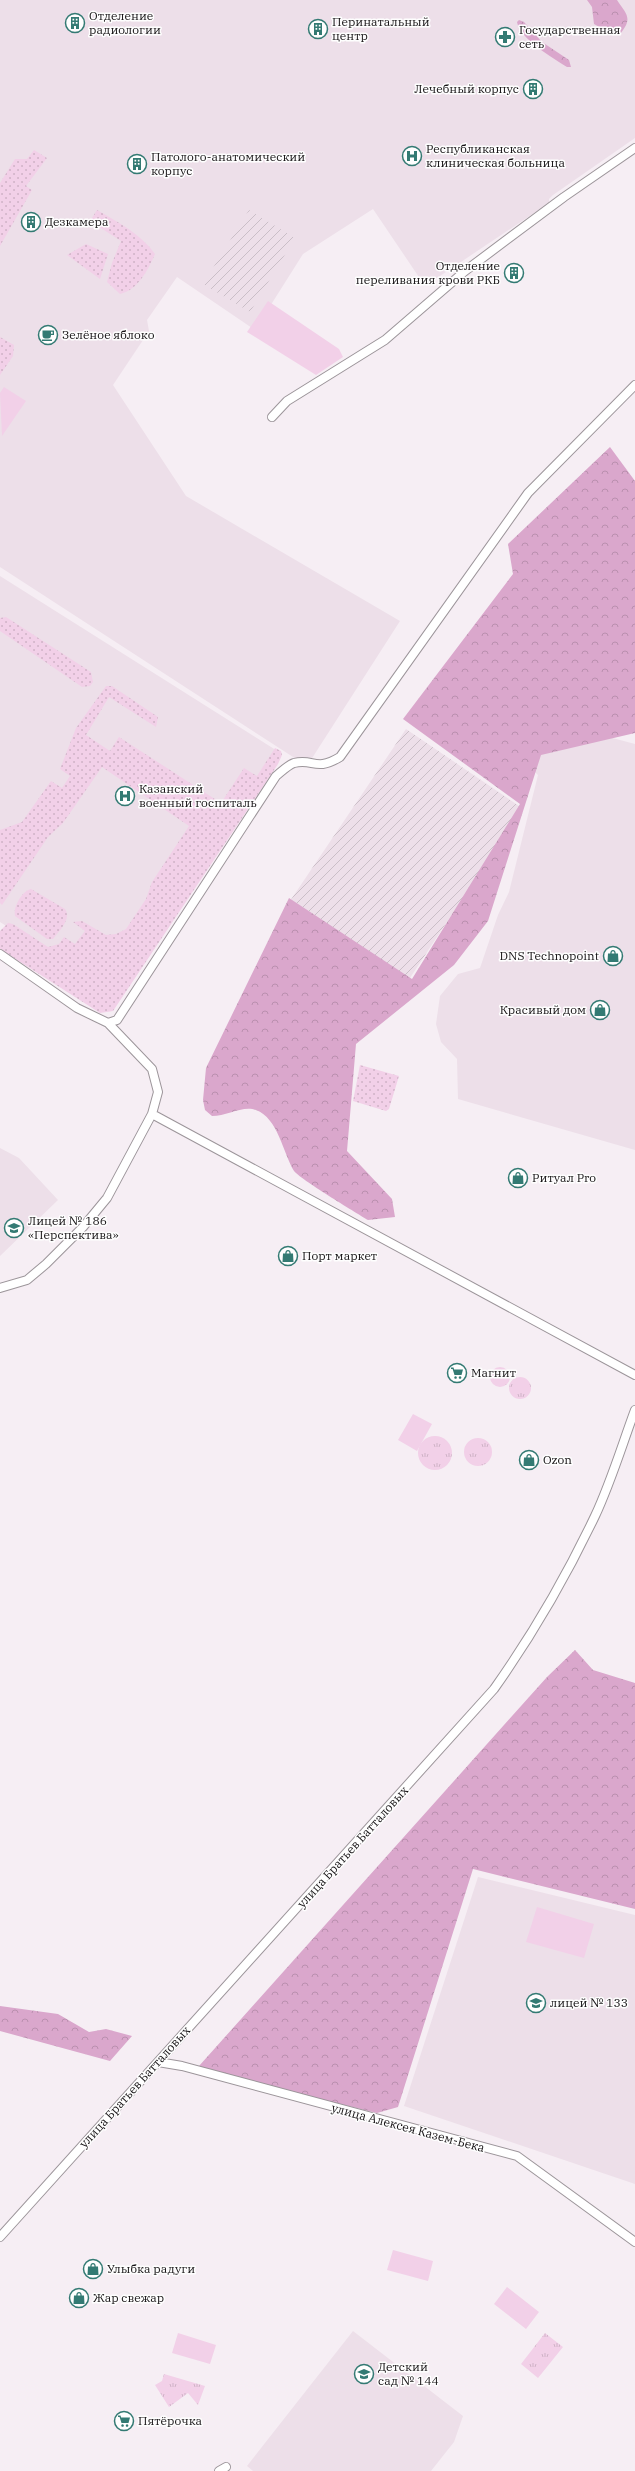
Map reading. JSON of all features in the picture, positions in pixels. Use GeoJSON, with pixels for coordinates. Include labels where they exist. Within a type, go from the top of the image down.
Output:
{"type":"FeatureCollection","features":[{"type":"Feature","properties":{"kind":"street"},"geometry":{"type":"LineString","coordinates":[[272,417],[287,401],[385,340],[476,262],[564,197],[635,148]]}},
{"type":"Feature","properties":{"kind":"street"},"geometry":{"type":"LineString","coordinates":[[108,1023],[117,1020],[276,776],[293,763],[306,762],[318,766],[330,763],[340,757],[528,493],[635,385]]}},
{"type":"Feature","properties":{"kind":"street"},"geometry":{"type":"LineString","coordinates":[[0,954],[77,1008],[108,1023],[132,1046],[152,1069],[158,1092],[152,1114],[107,1198],[83,1227],[27,1280],[0,1288]]}},
{"type":"Feature","properties":{"kind":"street"},"geometry":{"type":"LineString","coordinates":[[152,1114],[635,1375]]}},
{"type":"Feature","properties":{"kind":"street","name":"улица Братьев Батталовых"},"geometry":{"type":"LineString","coordinates":[[0,2237],[494,1689],[525,1647],[553,1601],[596,1515],[635,1410]]}},
{"type":"Feature","properties":{"kind":"street","name":"улица Алексея Казем-Бека"},"geometry":{"type":"LineString","coordinates":[[158,2062],[182,2066],[516,2156],[635,2242]]}},
{"type":"Feature","properties":{"kind":"shaded area"},"geometry":{"type":"Polygon","coordinates":[[[0,0],[635,0],[635,138],[553,195],[549,199],[549,203],[425,286],[373,209],[303,254],[255,330],[177,277],[147,320],[149,331],[113,385],[186,496],[400,621],[307,766],[0,567],[0,0]]]}},
{"type":"Feature","properties":{"kind":"shaded area"},"geometry":{"type":"Polygon","coordinates":[[[249,210],[295,238],[250,312],[203,284],[249,210]]]}},
{"type":"Feature","properties":{"kind":"shaded area","name":"Казанский военный госпиталь"},"geometry":{"type":"Polygon","coordinates":[[[0,576],[279,752],[100,987],[0,922],[0,576]]]}},
{"type":"Feature","properties":{"kind":"shaded area"},"geometry":{"type":"Polygon","coordinates":[[[545,720],[635,744],[635,1150],[458,1099],[457,1059],[441,1042],[436,1024],[440,996],[458,974],[480,968],[498,915],[509,892],[538,775],[529,766],[545,720]]]}},
{"type":"Feature","properties":{"kind":"shaded area"},"geometry":{"type":"Polygon","coordinates":[[[406,729],[522,808],[408,981],[290,901],[406,729]]]}},
{"type":"Feature","properties":{"kind":"shaded area","name":"Лицей № 186 «Перспектива»"},"geometry":{"type":"Polygon","coordinates":[[[0,1148],[19,1158],[58,1200],[0,1256],[0,1148]]]}},
{"type":"Feature","properties":{"kind":"shaded area","name":"лицей № 133"},"geometry":{"type":"Polygon","coordinates":[[[478,1877],[635,1915],[635,2184],[404,2106],[478,1877]]]}},
{"type":"Feature","properties":{"kind":"shaded area","name":"Детский сад № 144"},"geometry":{"type":"Polygon","coordinates":[[[353,2331],[463,2416],[454,2442],[431,2471],[253,2471],[247,2466],[353,2331]]]}},
{"type":"Feature","properties":{"kind":"green space"},"geometry":{"type":"Polygon","coordinates":[[[587,0],[617,0],[624,9],[627,17],[624,29],[620,34],[612,34],[594,24],[592,7],[587,0]]]}},
{"type":"Feature","properties":{"kind":"green space"},"geometry":{"type":"Polygon","coordinates":[[[519,20],[524,22],[542,42],[569,60],[571,67],[567,67],[530,41],[519,28],[517,22],[519,20]]]}},
{"type":"Feature","properties":{"kind":"green space"},"geometry":{"type":"Polygon","coordinates":[[[34,150],[47,158],[26,186],[32,190],[0,246],[0,183],[15,159],[27,159],[34,150]]]}},
{"type":"Feature","properties":{"kind":"green space"},"geometry":{"type":"Polygon","coordinates":[[[97,210],[136,234],[155,254],[146,273],[137,284],[126,292],[120,294],[107,282],[112,263],[121,241],[90,221],[97,210]]]}},
{"type":"Feature","properties":{"kind":"green space"},"geometry":{"type":"Polygon","coordinates":[[[86,244],[108,254],[100,279],[67,255],[86,244]]]}},
{"type":"Feature","properties":{"kind":"green space"},"geometry":{"type":"Polygon","coordinates":[[[268,301],[339,349],[343,357],[316,375],[247,332],[268,301]]]}},
{"type":"Feature","properties":{"kind":"green space"},"geometry":{"type":"Polygon","coordinates":[[[0,337],[14,345],[13,356],[0,375],[0,337]]]}},
{"type":"Feature","properties":{"kind":"green space"},"geometry":{"type":"Polygon","coordinates":[[[4,387],[26,401],[2,436],[0,393],[4,387]]]}},
{"type":"Feature","properties":{"kind":"green space"},"geometry":{"type":"Polygon","coordinates":[[[610,447],[635,481],[635,733],[541,755],[488,921],[454,965],[356,1044],[347,1151],[392,1199],[395,1217],[368,1220],[317,1188],[294,1171],[275,1128],[270,1120],[263,1114],[256,1110],[246,1109],[218,1116],[212,1116],[205,1110],[203,1100],[206,1068],[289,898],[412,979],[520,804],[403,719],[513,574],[508,544],[610,447]]]}},
{"type":"Feature","properties":{"kind":"green space"},"geometry":{"type":"Polygon","coordinates":[[[6,617],[91,672],[93,682],[90,686],[82,687],[0,631],[0,618],[6,617]]]}},
{"type":"Feature","properties":{"kind":"green space"},"geometry":{"type":"Polygon","coordinates":[[[106,686],[112,686],[158,717],[156,727],[109,697],[86,735],[110,751],[119,737],[221,803],[244,768],[257,776],[275,748],[281,751],[282,755],[278,764],[113,1011],[100,1013],[0,949],[0,931],[8,923],[13,924],[48,947],[59,944],[64,937],[75,944],[85,931],[73,922],[82,921],[106,935],[116,934],[126,929],[146,899],[152,882],[189,826],[102,767],[63,823],[48,837],[2,905],[0,903],[0,830],[22,822],[51,781],[62,788],[70,776],[60,769],[76,728],[106,686]]]}},
{"type":"Feature","properties":{"kind":"green space"},"geometry":{"type":"Polygon","coordinates":[[[31,889],[65,909],[67,913],[64,925],[53,939],[47,939],[15,916],[15,908],[21,896],[31,889]]]}},
{"type":"Feature","properties":{"kind":"green space"},"geometry":{"type":"Polygon","coordinates":[[[360,1065],[399,1076],[389,1109],[386,1111],[353,1101],[360,1065]]]}},
{"type":"Feature","properties":{"kind":"green space"},"geometry":{"type":"Polygon","coordinates":[[[500,1367],[507,1370],[510,1377],[507,1384],[500,1387],[493,1384],[490,1377],[493,1370],[500,1367]]]}},
{"type":"Feature","properties":{"kind":"green space"},"geometry":{"type":"Polygon","coordinates":[[[516,1377],[524,1377],[531,1384],[531,1392],[524,1399],[516,1399],[509,1392],[509,1384],[516,1377]]]}},
{"type":"Feature","properties":{"kind":"green space"},"geometry":{"type":"Polygon","coordinates":[[[413,1414],[432,1424],[417,1451],[398,1440],[413,1414]]]}},
{"type":"Feature","properties":{"kind":"green space"},"geometry":{"type":"Polygon","coordinates":[[[435,1436],[447,1441],[452,1453],[447,1465],[435,1470],[423,1465],[418,1453],[423,1441],[435,1436]]]}},
{"type":"Feature","properties":{"kind":"green space"},"geometry":{"type":"Polygon","coordinates":[[[478,1438],[488,1442],[492,1452],[488,1462],[478,1466],[468,1462],[464,1452],[468,1442],[478,1438]]]}},
{"type":"Feature","properties":{"kind":"green space"},"geometry":{"type":"Polygon","coordinates":[[[575,1650],[593,1670],[635,1683],[635,1909],[473,1869],[398,2107],[377,2113],[229,2077],[199,2066],[547,1677],[575,1650]]]}},
{"type":"Feature","properties":{"kind":"green space"},"geometry":{"type":"Polygon","coordinates":[[[537,1907],[594,1924],[584,1958],[526,1942],[537,1907]]]}},
{"type":"Feature","properties":{"kind":"green space"},"geometry":{"type":"Polygon","coordinates":[[[0,2006],[58,2014],[89,2032],[106,2029],[132,2036],[110,2061],[0,2031],[0,2006]]]}},
{"type":"Feature","properties":{"kind":"green space"},"geometry":{"type":"Polygon","coordinates":[[[393,2250],[433,2261],[428,2281],[387,2270],[393,2250]]]}},
{"type":"Feature","properties":{"kind":"green space"},"geometry":{"type":"Polygon","coordinates":[[[507,2287],[539,2312],[526,2329],[494,2304],[507,2287]]]}},
{"type":"Feature","properties":{"kind":"green space"},"geometry":{"type":"Polygon","coordinates":[[[178,2333],[216,2345],[210,2364],[172,2353],[178,2333]]]}},
{"type":"Feature","properties":{"kind":"green space"},"geometry":{"type":"Polygon","coordinates":[[[545,2333],[563,2347],[538,2378],[521,2364],[545,2333]]]}},
{"type":"Feature","properties":{"kind":"green space"},"geometry":{"type":"Polygon","coordinates":[[[164,2374],[205,2386],[198,2405],[188,2393],[169,2407],[155,2385],[162,2381],[164,2374]]]}},
{"type":"Feature","properties":{"kind":"place","name":"Отделение радиологии"},"geometry":{"type":"Point","coordinates":[75,23]}},
{"type":"Feature","properties":{"kind":"place","name":"Перинатальный центр"},"geometry":{"type":"Point","coordinates":[318,29]}},
{"type":"Feature","properties":{"kind":"place","name":"Государственная сеть"},"geometry":{"type":"Point","coordinates":[505,37]}},
{"type":"Feature","properties":{"kind":"place","name":"Лечебный корпус"},"geometry":{"type":"Point","coordinates":[533,89]}},
{"type":"Feature","properties":{"kind":"place","name":"Республиканская клиническая больница"},"geometry":{"type":"Point","coordinates":[412,156]}},
{"type":"Feature","properties":{"kind":"place","name":"Патолого-анатомический корпус"},"geometry":{"type":"Point","coordinates":[137,164]}},
{"type":"Feature","properties":{"kind":"place","name":"Дезкамера"},"geometry":{"type":"Point","coordinates":[31,222]}},
{"type":"Feature","properties":{"kind":"place","name":"Отделение переливания крови РКБ"},"geometry":{"type":"Point","coordinates":[514,273]}},
{"type":"Feature","properties":{"kind":"place","name":"Зелёное яблоко"},"geometry":{"type":"Point","coordinates":[48,335]}},
{"type":"Feature","properties":{"kind":"place","name":"Казанский военный госпиталь"},"geometry":{"type":"Point","coordinates":[125,796]}},
{"type":"Feature","properties":{"kind":"place","name":"DNS Technopoint"},"geometry":{"type":"Point","coordinates":[613,956]}},
{"type":"Feature","properties":{"kind":"place","name":"Красивый дом"},"geometry":{"type":"Point","coordinates":[600,1010]}},
{"type":"Feature","properties":{"kind":"place","name":"Ритуал Pro"},"geometry":{"type":"Point","coordinates":[518,1178]}},
{"type":"Feature","properties":{"kind":"place","name":"Лицей № 186 «Перспектива»"},"geometry":{"type":"Point","coordinates":[14,1228]}},
{"type":"Feature","properties":{"kind":"place","name":"Порт маркет"},"geometry":{"type":"Point","coordinates":[288,1256]}},
{"type":"Feature","properties":{"kind":"place","name":"Магнит"},"geometry":{"type":"Point","coordinates":[457,1373]}},
{"type":"Feature","properties":{"kind":"place","name":"Ozon"},"geometry":{"type":"Point","coordinates":[529,1460]}},
{"type":"Feature","properties":{"kind":"place","name":"лицей № 133"},"geometry":{"type":"Point","coordinates":[536,2003]}},
{"type":"Feature","properties":{"kind":"place","name":"Улыбка радуги"},"geometry":{"type":"Point","coordinates":[93,2269]}},
{"type":"Feature","properties":{"kind":"place","name":"Жар свежар"},"geometry":{"type":"Point","coordinates":[79,2298]}},
{"type":"Feature","properties":{"kind":"place","name":"Детский сад № 144"},"geometry":{"type":"Point","coordinates":[364,2374]}},
{"type":"Feature","properties":{"kind":"place","name":"Пятёрочка"},"geometry":{"type":"Point","coordinates":[124,2421]}}]}
